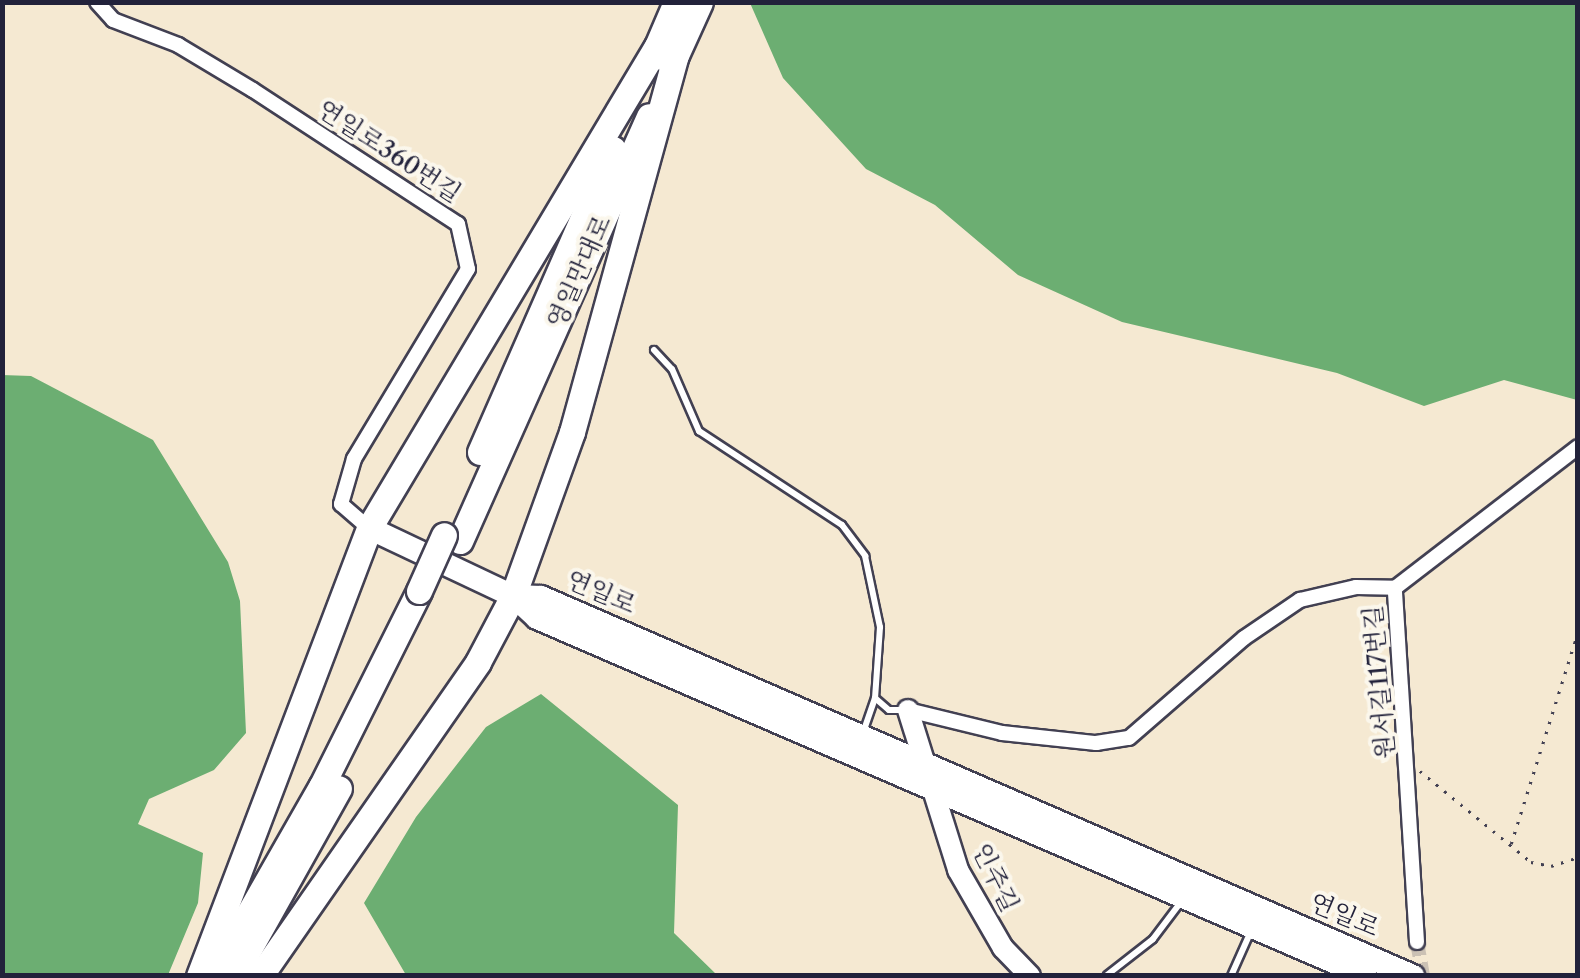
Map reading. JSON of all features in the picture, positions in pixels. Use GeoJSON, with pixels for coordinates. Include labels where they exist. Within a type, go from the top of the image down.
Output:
{"type":"FeatureCollection","features":[{"type":"Feature","properties":{"kind":"highway","name":"영일만대로"},"geometry":{"type":"LineString","coordinates":[[667,50],[676,2]]}},
{"type":"Feature","properties":{"kind":"highway","name":"영일만대로"},"geometry":{"type":"LineString","coordinates":[[427,593],[667,50],[700,2]]}},
{"type":"Feature","properties":{"kind":"highway"},"geometry":{"type":"LineString","coordinates":[[199,976],[369,528],[667,50]]}},
{"type":"Feature","properties":{"kind":"highway"},"geometry":{"type":"LineString","coordinates":[[260,976],[478,662],[514,596],[572,432],[667,50]]}},
{"type":"Feature","properties":{"kind":"highway"},"geometry":{"type":"LineString","coordinates":[[213,976],[427,593]]}},
{"type":"Feature","properties":{"kind":"highway"},"geometry":{"type":"LineString","coordinates":[[234,976],[318,829],[427,593]]}},
{"type":"Feature","properties":{"kind":"main road"},"geometry":{"type":"LineString","coordinates":[[369,528],[514,596]]}},
{"type":"Feature","properties":{"kind":"main road","name":"연일로"},"geometry":{"type":"LineString","coordinates":[[514,596],[541,597],[1413,976]]}},
{"type":"Feature","properties":{"kind":"main road","name":"연일로"},"geometry":{"type":"LineString","coordinates":[[514,596],[537,618],[1366,976]]}},
{"type":"Feature","properties":{"kind":"street","name":"연일로360번길"},"geometry":{"type":"LineString","coordinates":[[96,2],[113,20],[178,45],[253,90],[458,224],[468,269],[354,459],[341,504],[369,528]]}},
{"type":"Feature","properties":{"kind":"street","name":"원서길117번길"},"geometry":{"type":"LineString","coordinates":[[1418,942],[1410,765],[1395,588],[1578,448]]}},
{"type":"Feature","properties":{"kind":"street"},"geometry":{"type":"LineString","coordinates":[[908,710],[1002,733],[1096,743],[1129,738],[1244,638],[1300,600],[1356,588],[1395,588]]}},
{"type":"Feature","properties":{"kind":"street","name":"인주길"},"geometry":{"type":"LineString","coordinates":[[908,710],[920,759],[935,790],[958,870],[1002,948],[1030,976]]}},
{"type":"Feature","properties":{"kind":"lane"},"geometry":{"type":"LineString","coordinates":[[654,350],[672,369],[699,431],[842,524],[864,556],[880,627],[874,698],[862,736]]}},
{"type":"Feature","properties":{"kind":"lane"},"geometry":{"type":"LineString","coordinates":[[874,698],[889,710],[908,710]]}},
{"type":"Feature","properties":{"kind":"lane"},"geometry":{"type":"LineString","coordinates":[[1107,975],[1153,940],[1178,912],[1182,896]]}},
{"type":"Feature","properties":{"kind":"lane"},"geometry":{"type":"LineString","coordinates":[[1232,976],[1252,926]]}},
{"type":"Feature","properties":{"kind":"path"},"geometry":{"type":"LineString","coordinates":[[1512,844],[1578,631]]}},
{"type":"Feature","properties":{"kind":"path"},"geometry":{"type":"LineString","coordinates":[[1410,765],[1531,862],[1551,866],[1578,857]]}},
{"type":"Feature","properties":{"kind":"green space"},"geometry":{"type":"Polygon","coordinates":[[[750,3],[1577,3],[1577,400],[1504,380],[1424,406],[1337,373],[1122,322],[1018,275],[935,205],[866,169],[783,78],[750,3]]]}},
{"type":"Feature","properties":{"kind":"green space"},"geometry":{"type":"Polygon","coordinates":[[[2,375],[31,376],[153,440],[228,562],[240,601],[246,733],[214,770],[149,799],[138,824],[203,853],[198,903],[168,975],[3,975],[2,375]]]}},
{"type":"Feature","properties":{"kind":"green space"},"geometry":{"type":"Polygon","coordinates":[[[541,694],[678,805],[674,933],[717,975],[406,975],[364,903],[416,817],[486,727],[541,694]]]}},
{"type":"Feature","properties":{"kind":"tunnel"},"geometry":{"type":"LineString","coordinates":[[1417,942],[1423,976]]}}]}
